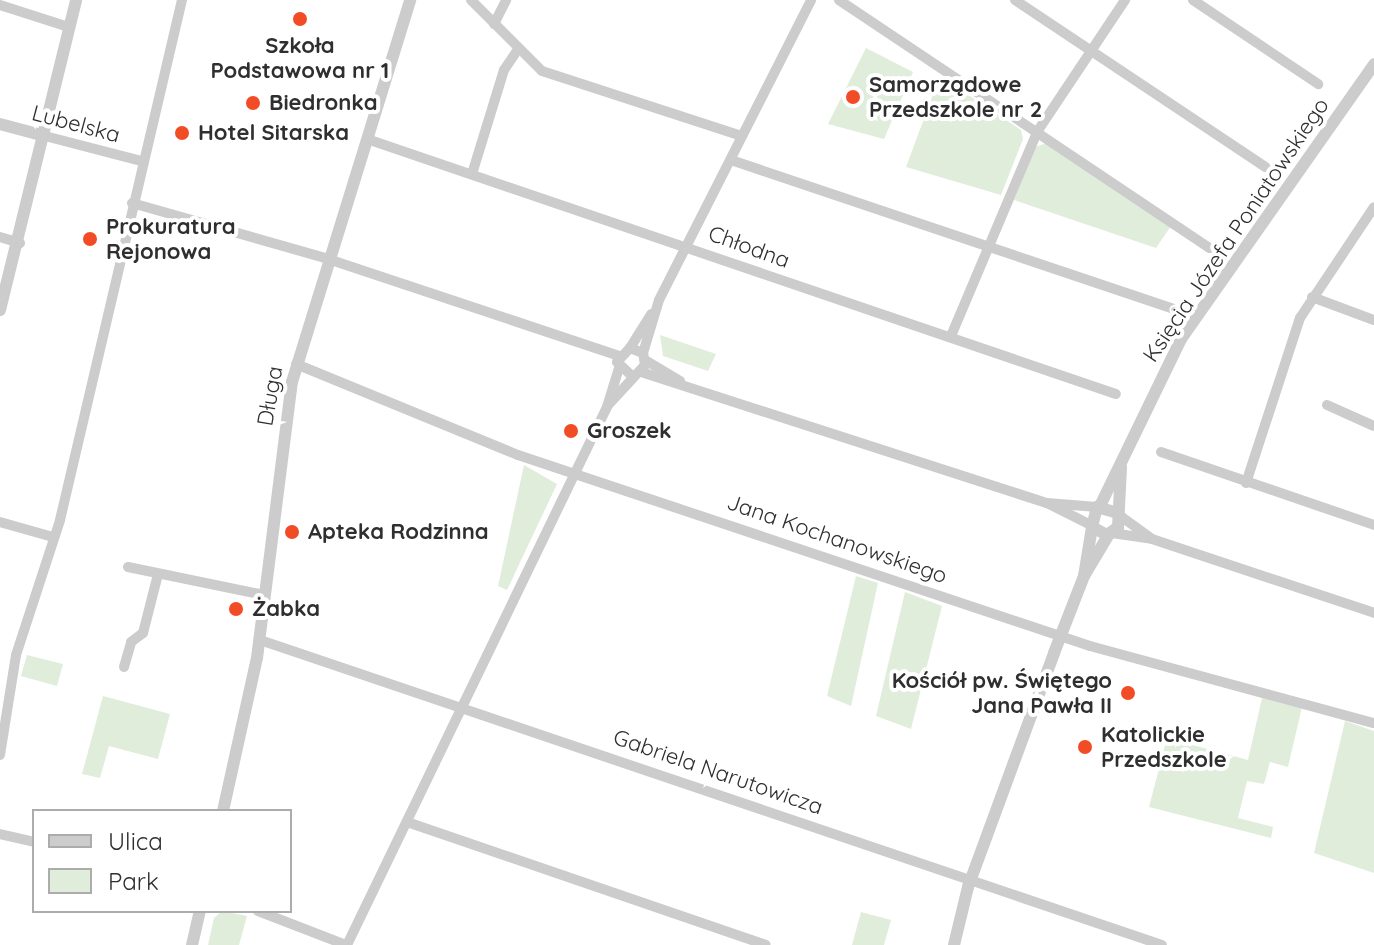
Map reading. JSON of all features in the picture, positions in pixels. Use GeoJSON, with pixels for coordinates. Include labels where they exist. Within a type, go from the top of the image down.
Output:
{"type":"FeatureCollection","features":[{"type":"Feature","properties":{"kind":"street"},"geometry":{"type":"LineString","coordinates":[[0,310],[20,243],[76,0]]}},
{"type":"Feature","properties":{"kind":"street"},"geometry":{"type":"LineString","coordinates":[[0,755],[16,655],[53,537],[182,0]]}},
{"type":"Feature","properties":{"kind":"street","name":"Długa"},"geometry":{"type":"LineString","coordinates":[[223,809],[260,640],[296,364],[410,0]]}},
{"type":"Feature","properties":{"kind":"street"},"geometry":{"type":"LineString","coordinates":[[471,0],[547,74],[742,136]]}},
{"type":"Feature","properties":{"kind":"street"},"geometry":{"type":"LineString","coordinates":[[494,24],[506,0]]}},
{"type":"Feature","properties":{"kind":"street"},"geometry":{"type":"LineString","coordinates":[[619,356],[630,348],[654,310],[811,0]]}},
{"type":"Feature","properties":{"kind":"street"},"geometry":{"type":"LineString","coordinates":[[839,0],[1210,248]]}},
{"type":"Feature","properties":{"kind":"street"},"geometry":{"type":"LineString","coordinates":[[1015,0],[1265,167]]}},
{"type":"Feature","properties":{"kind":"street"},"geometry":{"type":"LineString","coordinates":[[951,336],[1037,132],[1125,0]]}},
{"type":"Feature","properties":{"kind":"street"},"geometry":{"type":"LineString","coordinates":[[1193,0],[1318,84]]}},
{"type":"Feature","properties":{"kind":"street"},"geometry":{"type":"LineString","coordinates":[[0,5],[69,27]]}},
{"type":"Feature","properties":{"kind":"street"},"geometry":{"type":"LineString","coordinates":[[472,174],[504,70],[518,49]]}},
{"type":"Feature","properties":{"kind":"street","name":"Księcia Józefa Poniatowskiego"},"geometry":{"type":"LineString","coordinates":[[1091,526],[1181,339],[1374,64]]}},
{"type":"Feature","properties":{"kind":"street","name":"Lubelska"},"geometry":{"type":"LineString","coordinates":[[0,124],[142,161]]}},
{"type":"Feature","properties":{"kind":"street","name":"Chłodna"},"geometry":{"type":"LineString","coordinates":[[367,139],[687,245],[1116,394]]}},
{"type":"Feature","properties":{"kind":"street"},"geometry":{"type":"LineString","coordinates":[[731,160],[1172,308]]}},
{"type":"Feature","properties":{"kind":"street"},"geometry":{"type":"LineString","coordinates":[[132,203],[328,259],[619,356]]}},
{"type":"Feature","properties":{"kind":"street"},"geometry":{"type":"LineString","coordinates":[[1246,483],[1312,297],[1372,215]]}},
{"type":"Feature","properties":{"kind":"street"},"geometry":{"type":"LineString","coordinates":[[0,237],[20,243]]}},
{"type":"Feature","properties":{"kind":"street"},"geometry":{"type":"LineString","coordinates":[[1312,297],[1374,320]]}},
{"type":"Feature","properties":{"kind":"street"},"geometry":{"type":"LineString","coordinates":[[607,407],[636,374],[644,357],[654,310]]}},
{"type":"Feature","properties":{"kind":"street"},"geometry":{"type":"LineString","coordinates":[[630,348],[682,382]]}},
{"type":"Feature","properties":{"kind":"street"},"geometry":{"type":"LineString","coordinates":[[263,913],[347,945],[607,407],[619,368],[619,356]]}},
{"type":"Feature","properties":{"kind":"street","name":"Jana Kochanowskiego"},"geometry":{"type":"LineString","coordinates":[[296,364],[574,473],[1061,635],[1374,723]]}},
{"type":"Feature","properties":{"kind":"street"},"geometry":{"type":"LineString","coordinates":[[619,368],[682,382],[1047,503],[1111,534],[1152,539],[1374,613]]}},
{"type":"Feature","properties":{"kind":"street"},"geometry":{"type":"LineString","coordinates":[[1327,405],[1374,426]]}},
{"type":"Feature","properties":{"kind":"street"},"geometry":{"type":"LineString","coordinates":[[1161,452],[1374,525]]}},
{"type":"Feature","properties":{"kind":"street","name":"Księcia Józefa Poniatowskiego"},"geometry":{"type":"LineString","coordinates":[[1111,534],[1118,514],[1121,467]]}},
{"type":"Feature","properties":{"kind":"street"},"geometry":{"type":"LineString","coordinates":[[1047,503],[1099,506],[1118,514],[1152,539]]}},
{"type":"Feature","properties":{"kind":"street"},"geometry":{"type":"LineString","coordinates":[[0,522],[53,537]]}},
{"type":"Feature","properties":{"kind":"street"},"geometry":{"type":"LineString","coordinates":[[1084,576],[1091,526]]}},
{"type":"Feature","properties":{"kind":"street"},"geometry":{"type":"LineString","coordinates":[[954,945],[971,880],[1061,635],[1084,576],[1111,534]]}},
{"type":"Feature","properties":{"kind":"street"},"geometry":{"type":"LineString","coordinates":[[128,567],[264,595]]}},
{"type":"Feature","properties":{"kind":"street"},"geometry":{"type":"LineString","coordinates":[[124,667],[131,642],[143,633],[158,574]]}},
{"type":"Feature","properties":{"kind":"street","name":"Gabriela Narutowicza"},"geometry":{"type":"LineString","coordinates":[[260,640],[463,706],[1162,945]]}},
{"type":"Feature","properties":{"kind":"street"},"geometry":{"type":"LineString","coordinates":[[407,822],[766,945]]}},
{"type":"Feature","properties":{"kind":"street"},"geometry":{"type":"LineString","coordinates":[[0,834],[32,842]]}},
{"type":"Feature","properties":{"kind":"street"},"geometry":{"type":"LineString","coordinates":[[192,945],[200,913]]}},
{"type":"Feature","properties":{"kind":"green space"},"geometry":{"type":"Polygon","coordinates":[[[866,48],[913,72],[884,139],[828,124],[866,48]]]}},
{"type":"Feature","properties":{"kind":"green space"},"geometry":{"type":"Polygon","coordinates":[[[940,76],[1021,130],[1023,139],[1001,195],[906,167],[940,76]]]}},
{"type":"Feature","properties":{"kind":"green space"},"geometry":{"type":"Polygon","coordinates":[[[1047,143],[1171,226],[1156,248],[1014,200],[1035,147],[1047,143]]]}},
{"type":"Feature","properties":{"kind":"green space"},"geometry":{"type":"Polygon","coordinates":[[[660,335],[716,354],[708,371],[663,356],[660,335]]]}},
{"type":"Feature","properties":{"kind":"green space"},"geometry":{"type":"Polygon","coordinates":[[[524,465],[557,484],[507,590],[498,586],[524,465]]]}},
{"type":"Feature","properties":{"kind":"green space"},"geometry":{"type":"Polygon","coordinates":[[[856,576],[878,583],[851,706],[827,696],[856,576]]]}},
{"type":"Feature","properties":{"kind":"green space"},"geometry":{"type":"Polygon","coordinates":[[[905,592],[942,606],[911,729],[876,716],[905,592]]]}},
{"type":"Feature","properties":{"kind":"green space"},"geometry":{"type":"Polygon","coordinates":[[[27,655],[63,664],[57,686],[21,676],[27,655]]]}},
{"type":"Feature","properties":{"kind":"green space"},"geometry":{"type":"Polygon","coordinates":[[[103,696],[170,714],[158,759],[109,746],[100,778],[82,774],[103,696]]]}},
{"type":"Feature","properties":{"kind":"green space"},"geometry":{"type":"Polygon","coordinates":[[[1262,698],[1302,707],[1288,767],[1270,762],[1264,784],[1247,781],[1238,818],[1273,827],[1271,838],[1149,807],[1167,738],[1248,760],[1262,698]]]}},
{"type":"Feature","properties":{"kind":"green space"},"geometry":{"type":"Polygon","coordinates":[[[1345,721],[1374,731],[1374,873],[1314,853],[1345,721]]]}},
{"type":"Feature","properties":{"kind":"green space"},"geometry":{"type":"Polygon","coordinates":[[[861,912],[891,920],[884,945],[852,945],[861,912]]]}},
{"type":"Feature","properties":{"kind":"green space"},"geometry":{"type":"Polygon","coordinates":[[[220,913],[247,916],[239,945],[208,945],[214,918],[220,913]]]}},
{"type":"Feature","properties":{"kind":"place","name":"Szkoła Podstawowa nr 1"},"geometry":{"type":"Point","coordinates":[300,19]}},
{"type":"Feature","properties":{"kind":"place","name":"Samorządowe Przedszkole nr 2"},"geometry":{"type":"Point","coordinates":[853,97]}},
{"type":"Feature","properties":{"kind":"place","name":"Biedronka"},"geometry":{"type":"Point","coordinates":[253,103]}},
{"type":"Feature","properties":{"kind":"place","name":"Hotel Sitarska"},"geometry":{"type":"Point","coordinates":[182,133]}},
{"type":"Feature","properties":{"kind":"place","name":"Prokuratura Rejonowa"},"geometry":{"type":"Point","coordinates":[90,239]}},
{"type":"Feature","properties":{"kind":"place","name":"Groszek"},"geometry":{"type":"Point","coordinates":[571,431]}},
{"type":"Feature","properties":{"kind":"place","name":"Apteka Rodzinna"},"geometry":{"type":"Point","coordinates":[292,532]}},
{"type":"Feature","properties":{"kind":"place","name":"Żabka"},"geometry":{"type":"Point","coordinates":[236,609]}},
{"type":"Feature","properties":{"kind":"place","name":"Kościół pw. Świętego Jana Pawła II"},"geometry":{"type":"Point","coordinates":[1128,693]}},
{"type":"Feature","properties":{"kind":"place","name":"Katolickie Przedszkole"},"geometry":{"type":"Point","coordinates":[1085,747]}}]}
